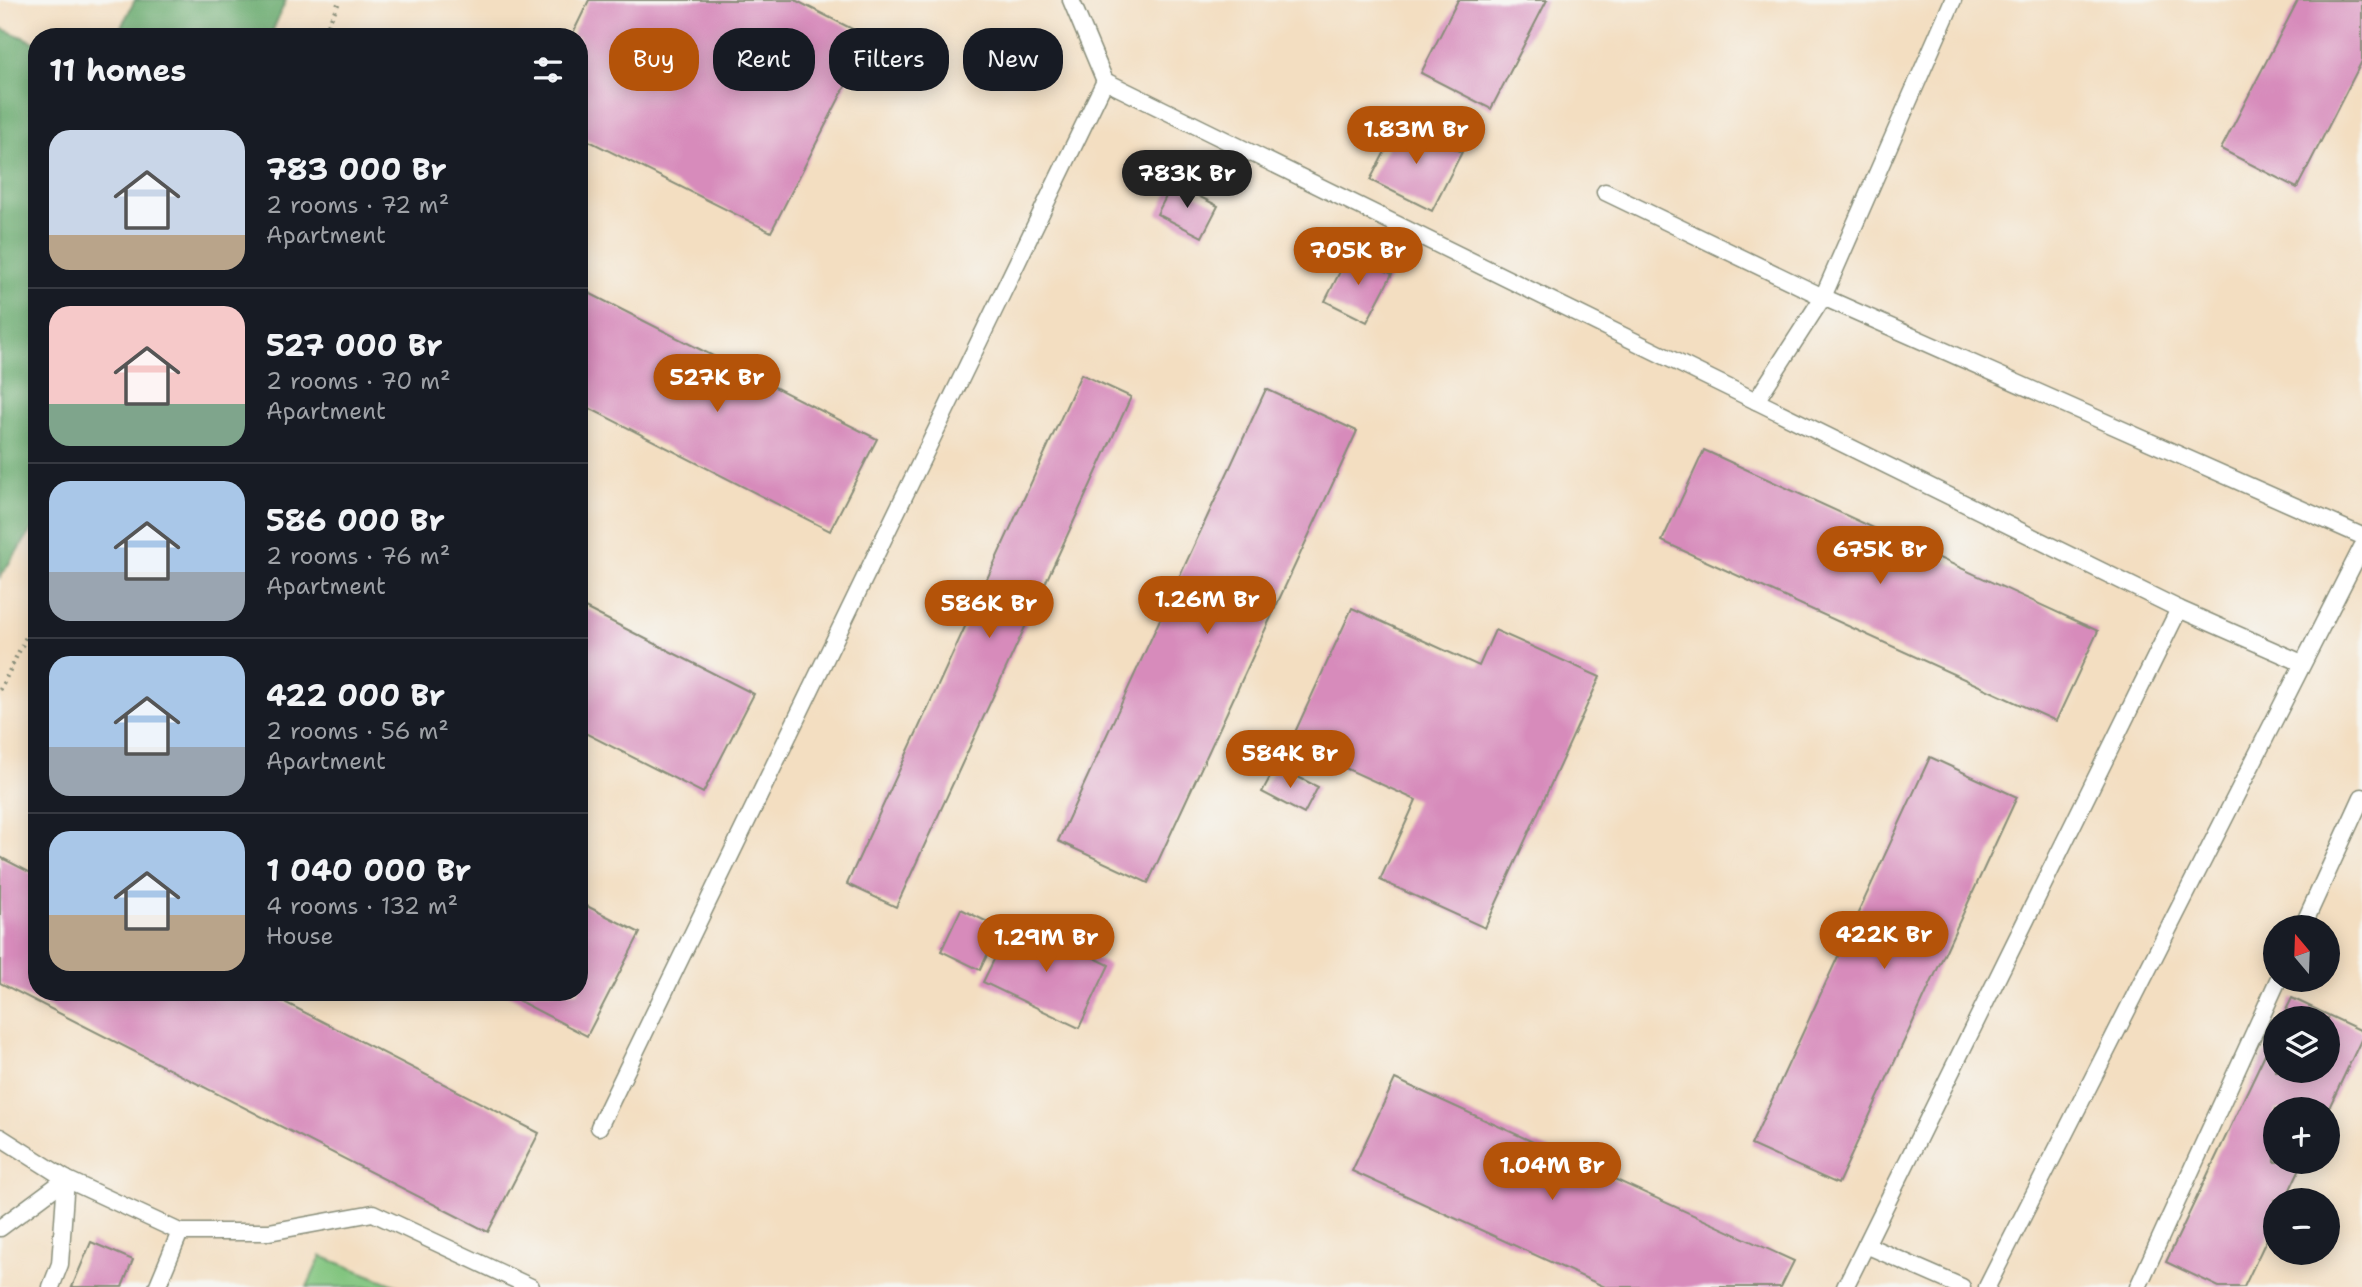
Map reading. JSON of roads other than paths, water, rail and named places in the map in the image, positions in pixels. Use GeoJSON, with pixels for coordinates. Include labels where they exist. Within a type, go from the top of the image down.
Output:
{"type":"FeatureCollection","features":[{"type":"Feature","properties":{"kind":"lane"},"geometry":{"type":"LineString","coordinates":[[1071,0],[1105,81],[2179,609],[2302,663]]}},
{"type":"Feature","properties":{"kind":"lane"},"geometry":{"type":"LineString","coordinates":[[1756,401],[1823,297],[1953,0]]}},
{"type":"Feature","properties":{"kind":"lane"},"geometry":{"type":"LineString","coordinates":[[599,1127],[1105,81]]}},
{"type":"Feature","properties":{"kind":"lane"},"geometry":{"type":"LineString","coordinates":[[1605,192],[1823,297],[2362,537]]}},
{"type":"Feature","properties":{"kind":"lane"},"geometry":{"type":"LineString","coordinates":[[1987,1287],[2362,547]]}},
{"type":"Feature","properties":{"kind":"lane"},"geometry":{"type":"LineString","coordinates":[[1845,1287],[2179,609]]}},
{"type":"Feature","properties":{"kind":"lane"},"geometry":{"type":"LineString","coordinates":[[2308,915],[2362,797]]}},
{"type":"Feature","properties":{"kind":"lane"},"geometry":{"type":"LineString","coordinates":[[2138,1287],[2273,992]]}},
{"type":"Feature","properties":{"kind":"lane"},"geometry":{"type":"LineString","coordinates":[[0,1136],[66,1179],[180,1232],[270,1232],[373,1213],[531,1287]]}},
{"type":"Feature","properties":{"kind":"lane"},"geometry":{"type":"LineString","coordinates":[[0,1228],[66,1179]]}},
{"type":"Feature","properties":{"kind":"lane"},"geometry":{"type":"LineString","coordinates":[[51,1287],[60,1264],[66,1179]]}},
{"type":"Feature","properties":{"kind":"lane"},"geometry":{"type":"LineString","coordinates":[[157,1287],[180,1232]]}},
{"type":"Feature","properties":{"kind":"lane"},"geometry":{"type":"LineString","coordinates":[[1866,1245],[1962,1287]]}}]}
